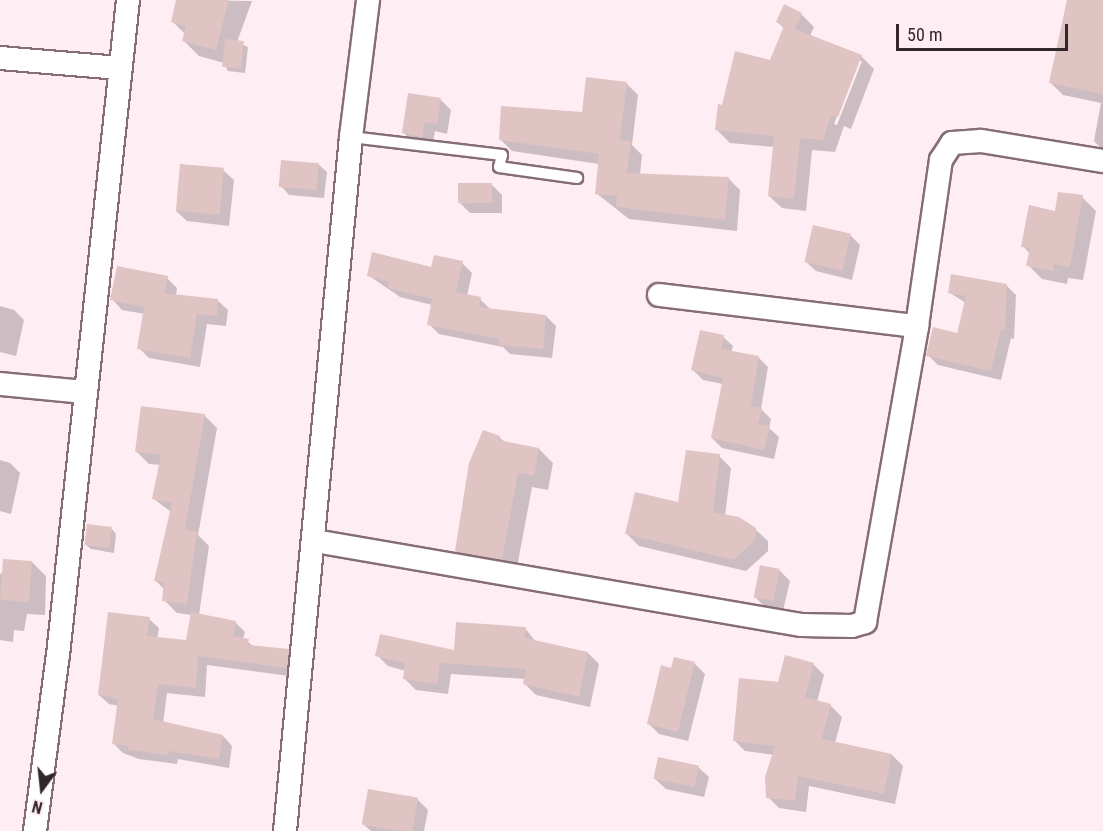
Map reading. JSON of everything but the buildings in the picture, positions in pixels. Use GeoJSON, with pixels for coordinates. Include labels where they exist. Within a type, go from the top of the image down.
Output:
{"type":"FeatureCollection","features":[{"type":"Feature","properties":{"kind":"street"},"geometry":{"type":"LineString","coordinates":[[35,831],[58,655],[84,392],[128,0]]}},
{"type":"Feature","properties":{"kind":"street"},"geometry":{"type":"LineString","coordinates":[[285,831],[315,541],[351,137],[368,0]]}},
{"type":"Feature","properties":{"kind":"street"},"geometry":{"type":"LineString","coordinates":[[0,58],[120,68]]}},
{"type":"Feature","properties":{"kind":"street"},"geometry":{"type":"LineString","coordinates":[[315,541],[802,625],[852,626],[865,622],[917,326],[941,160],[952,143],[981,141],[1103,161]]}},
{"type":"Feature","properties":{"kind":"street"},"geometry":{"type":"LineString","coordinates":[[659,295],[917,326]]}},
{"type":"Feature","properties":{"kind":"street"},"geometry":{"type":"LineString","coordinates":[[0,384],[84,392]]}},
{"type":"Feature","properties":{"kind":"lane"},"geometry":{"type":"LineString","coordinates":[[351,137],[502,155],[499,167],[577,178]]}}]}
